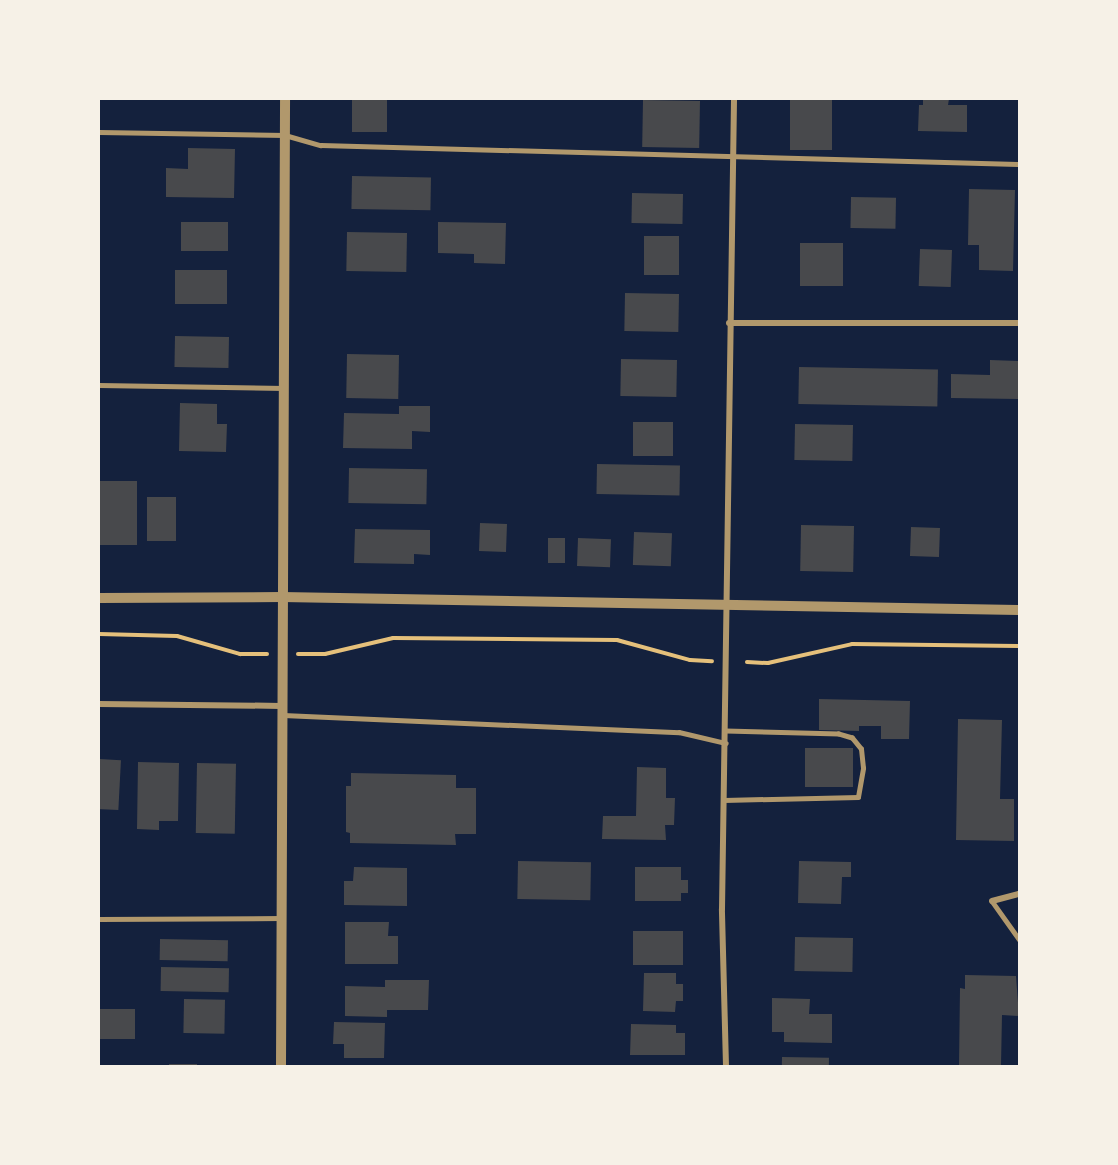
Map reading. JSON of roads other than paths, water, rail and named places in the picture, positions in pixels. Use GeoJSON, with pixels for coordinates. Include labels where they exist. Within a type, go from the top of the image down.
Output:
{"type":"FeatureCollection","features":[{"type":"Feature","properties":{"kind":"street"},"geometry":{"type":"LineString","coordinates":[[281,1066],[285,99]]}},
{"type":"Feature","properties":{"kind":"street"},"geometry":{"type":"LineString","coordinates":[[726,1066],[724,801],[728,606],[729,323],[734,99]]}},
{"type":"Feature","properties":{"kind":"street"},"geometry":{"type":"LineString","coordinates":[[729,323],[1019,324]]}},
{"type":"Feature","properties":{"kind":"street"},"geometry":{"type":"LineString","coordinates":[[99,598],[282,597],[1019,610]]}},
{"type":"Feature","properties":{"kind":"street"},"geometry":{"type":"LineString","coordinates":[[99,704],[281,710]]}},
{"type":"Feature","properties":{"kind":"street"},"geometry":{"type":"LineString","coordinates":[[992,901],[1019,894]]}},
{"type":"Feature","properties":{"kind":"lane"},"geometry":{"type":"LineString","coordinates":[[99,132],[285,135],[321,145],[1019,164]]}},
{"type":"Feature","properties":{"kind":"lane"},"geometry":{"type":"LineString","coordinates":[[99,385],[284,388]]}},
{"type":"Feature","properties":{"kind":"lane"},"geometry":{"type":"LineString","coordinates":[[281,710],[679,732],[726,743]]}},
{"type":"Feature","properties":{"kind":"lane"},"geometry":{"type":"LineString","coordinates":[[724,801],[858,797],[863,768],[861,748],[852,738],[839,734],[726,731]]}},
{"type":"Feature","properties":{"kind":"lane"},"geometry":{"type":"LineString","coordinates":[[992,901],[1019,939]]}},
{"type":"Feature","properties":{"kind":"lane"},"geometry":{"type":"LineString","coordinates":[[99,919],[282,918]]}}]}
